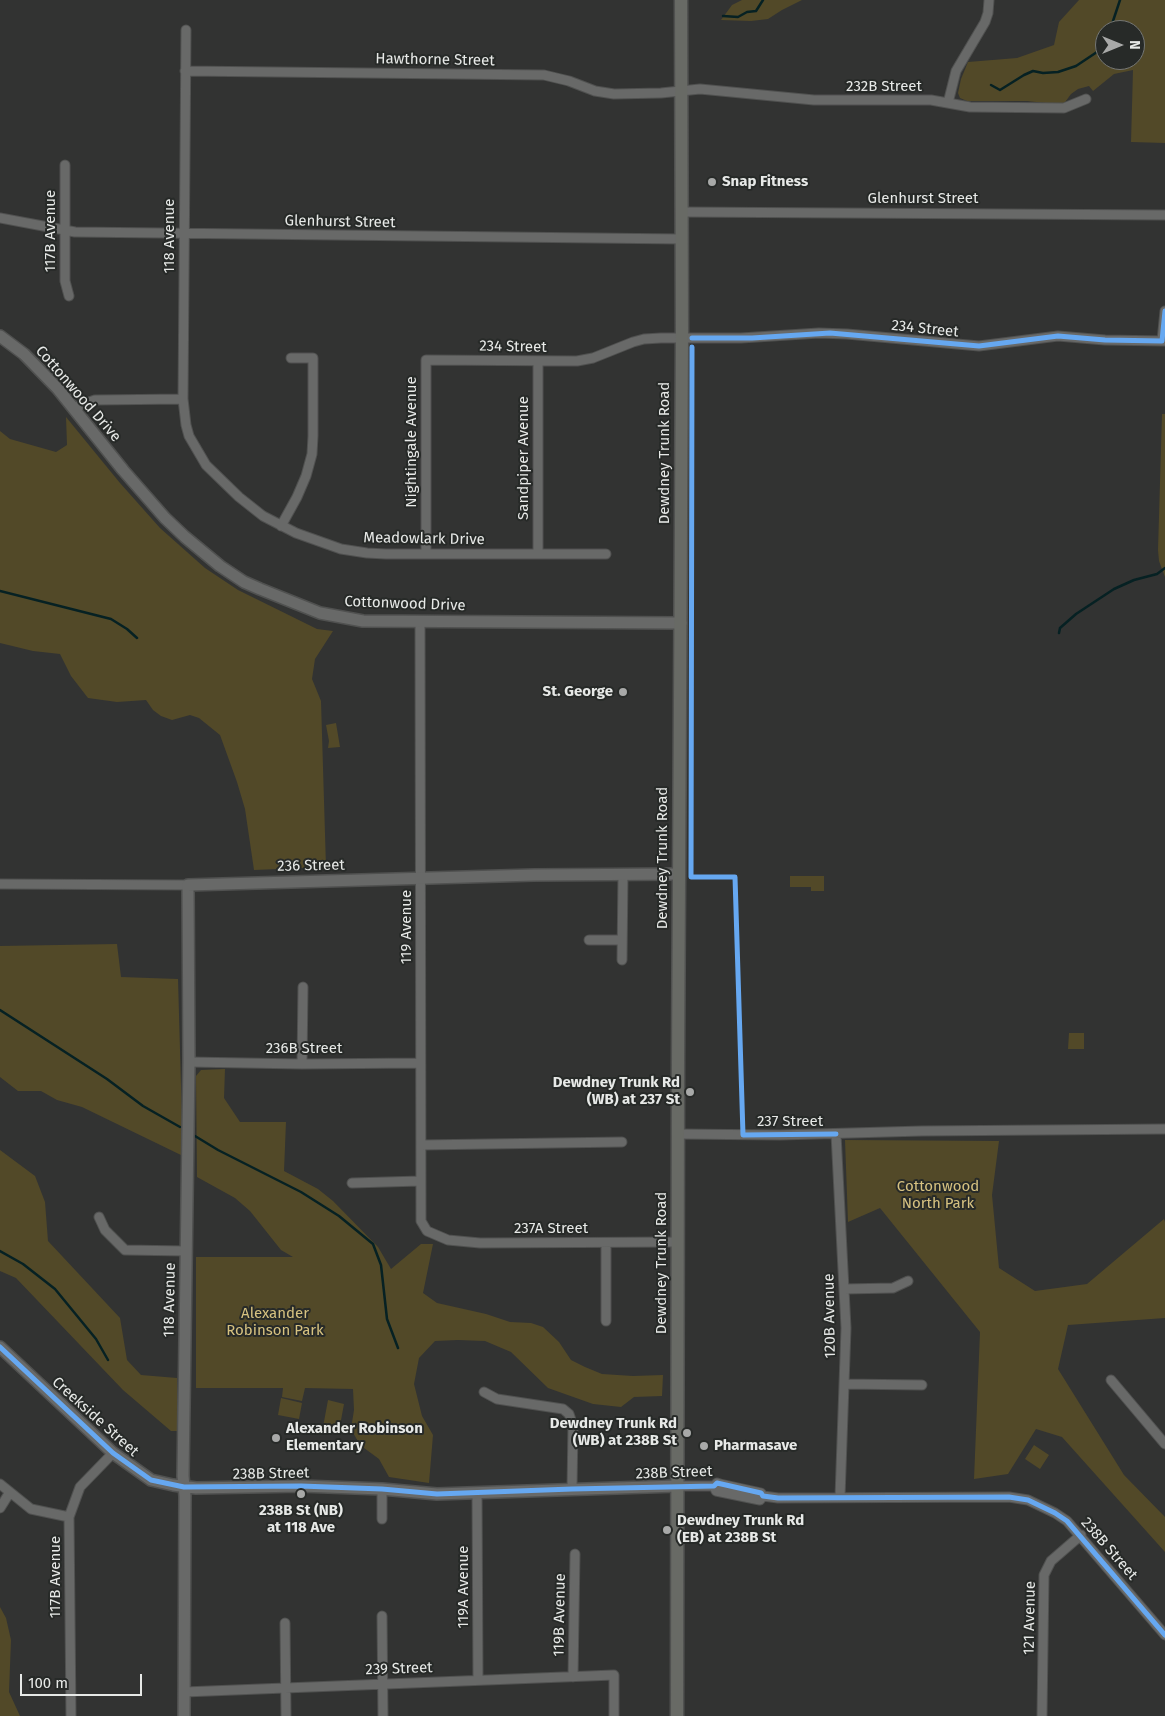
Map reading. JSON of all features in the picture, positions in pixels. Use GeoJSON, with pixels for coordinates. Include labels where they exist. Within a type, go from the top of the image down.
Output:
{"type":"FeatureCollection","features":[{"type":"Feature","properties":{"kind":"main road","name":"Dewdney Trunk Road"},"geometry":{"type":"LineString","coordinates":[[677,1716],[682,338],[680,0]]}},
{"type":"Feature","properties":{"kind":"street"},"geometry":{"type":"LineString","coordinates":[[948,103],[956,71],[985,22],[989,0]]}},
{"type":"Feature","properties":{"kind":"street","name":"118 Avenue"},"geometry":{"type":"LineString","coordinates":[[186,30],[183,399],[186,425],[191,441]]}},
{"type":"Feature","properties":{"kind":"street","name":"Hawthorne Street"},"geometry":{"type":"LineString","coordinates":[[185,71],[544,75],[570,81],[595,91],[614,94],[661,93],[680,90]]}},
{"type":"Feature","properties":{"kind":"street","name":"232B Street"},"geometry":{"type":"LineString","coordinates":[[680,90],[716,90],[814,100],[931,100],[970,107],[1064,108],[1086,99]]}},
{"type":"Feature","properties":{"kind":"street","name":"117B Avenue"},"geometry":{"type":"LineString","coordinates":[[65,165],[65,281],[69,296]]}},
{"type":"Feature","properties":{"kind":"street","name":"Glenhurst Street"},"geometry":{"type":"LineString","coordinates":[[681,212],[1165,215]]}},
{"type":"Feature","properties":{"kind":"street","name":"Glenhurst Street"},"geometry":{"type":"LineString","coordinates":[[0,218],[75,232],[681,239]]}},
{"type":"Feature","properties":{"kind":"street"},"geometry":{"type":"LineString","coordinates":[[1163,340],[1165,311]]}},
{"type":"Feature","properties":{"kind":"street","name":"234 Street"},"geometry":{"type":"LineString","coordinates":[[426,360],[538,362],[585,360],[638,340],[661,338],[741,338],[830,333],[979,346],[1058,336],[1110,341],[1163,340]]}},
{"type":"Feature","properties":{"kind":"street","name":"Cottonwood Drive"},"geometry":{"type":"LineString","coordinates":[[0,336],[31,360],[74,408],[123,470],[165,518],[206,555],[244,582],[302,607],[334,616],[363,621],[681,623]]}},
{"type":"Feature","properties":{"kind":"street"},"geometry":{"type":"LineString","coordinates":[[281,526],[297,497],[306,476],[312,454],[313,358],[292,358]]}},
{"type":"Feature","properties":{"kind":"street","name":"Nightingale Avenue"},"geometry":{"type":"LineString","coordinates":[[426,360],[426,554]]}},
{"type":"Feature","properties":{"kind":"street","name":"Sandpiper Avenue"},"geometry":{"type":"LineString","coordinates":[[538,362],[538,554]]}},
{"type":"Feature","properties":{"kind":"street"},"geometry":{"type":"LineString","coordinates":[[74,408],[95,400],[183,399]]}},
{"type":"Feature","properties":{"kind":"street","name":"Meadowlark Drive"},"geometry":{"type":"LineString","coordinates":[[191,441],[206,466],[250,506],[281,526],[310,540],[348,550],[376,554],[606,554]]}},
{"type":"Feature","properties":{"kind":"street","name":"119 Avenue"},"geometry":{"type":"LineString","coordinates":[[420,622],[420,1181],[421,1221],[427,1231]]}},
{"type":"Feature","properties":{"kind":"street"},"geometry":{"type":"LineString","coordinates":[[622,960],[623,874]]}},
{"type":"Feature","properties":{"kind":"street","name":"236 Street"},"geometry":{"type":"LineString","coordinates":[[0,884],[188,885],[679,874]]}},
{"type":"Feature","properties":{"kind":"street","name":"118 Avenue"},"geometry":{"type":"LineString","coordinates":[[184,1716],[188,885]]}},
{"type":"Feature","properties":{"kind":"street"},"geometry":{"type":"LineString","coordinates":[[589,940],[622,940]]}},
{"type":"Feature","properties":{"kind":"street"},"geometry":{"type":"LineString","coordinates":[[302,1064],[303,987]]}},
{"type":"Feature","properties":{"kind":"street","name":"236B Street"},"geometry":{"type":"LineString","coordinates":[[188,1062],[302,1064],[420,1062]]}},
{"type":"Feature","properties":{"kind":"street","name":"237 Street"},"geometry":{"type":"LineString","coordinates":[[678,1134],[836,1134],[922,1131],[1165,1129]]}},
{"type":"Feature","properties":{"kind":"street","name":"120B Avenue"},"geometry":{"type":"LineString","coordinates":[[836,1134],[846,1328],[840,1497]]}},
{"type":"Feature","properties":{"kind":"street"},"geometry":{"type":"LineString","coordinates":[[421,1145],[622,1142]]}},
{"type":"Feature","properties":{"kind":"street"},"geometry":{"type":"LineString","coordinates":[[352,1183],[420,1181]]}},
{"type":"Feature","properties":{"kind":"street"},"geometry":{"type":"LineString","coordinates":[[99,1217],[106,1230],[125,1250],[186,1250]]}},
{"type":"Feature","properties":{"kind":"street","name":"237A Street"},"geometry":{"type":"LineString","coordinates":[[427,1231],[448,1240],[480,1243],[678,1242]]}},
{"type":"Feature","properties":{"kind":"street"},"geometry":{"type":"LineString","coordinates":[[606,1243],[606,1321]]}},
{"type":"Feature","properties":{"kind":"street"},"geometry":{"type":"LineString","coordinates":[[844,1289],[893,1288],[908,1281]]}},
{"type":"Feature","properties":{"kind":"street","name":"Creekside Street"},"geometry":{"type":"LineString","coordinates":[[0,1347],[113,1453],[151,1480],[184,1487]]}},
{"type":"Feature","properties":{"kind":"street"},"geometry":{"type":"LineString","coordinates":[[1111,1380],[1165,1444]]}},
{"type":"Feature","properties":{"kind":"street"},"geometry":{"type":"LineString","coordinates":[[844,1384],[922,1385]]}},
{"type":"Feature","properties":{"kind":"street"},"geometry":{"type":"LineString","coordinates":[[484,1392],[497,1398],[563,1409],[569,1414],[573,1426],[572,1489]]}},
{"type":"Feature","properties":{"kind":"street","name":"117B Avenue"},"geometry":{"type":"LineString","coordinates":[[70,1716],[69,1517],[80,1486],[113,1453]]}},
{"type":"Feature","properties":{"kind":"street"},"geometry":{"type":"LineString","coordinates":[[0,1484],[31,1509],[69,1517]]}},
{"type":"Feature","properties":{"kind":"street","name":"238B Street"},"geometry":{"type":"LineString","coordinates":[[184,1487],[301,1486],[382,1489],[437,1494],[714,1486],[717,1484],[778,1498],[1016,1498],[1028,1500],[1056,1512],[1068,1521],[1165,1635]]}},
{"type":"Feature","properties":{"kind":"street"},"geometry":{"type":"LineString","coordinates":[[382,1489],[382,1519]]}},
{"type":"Feature","properties":{"kind":"street"},"geometry":{"type":"LineString","coordinates":[[0,1508],[10,1492]]}},
{"type":"Feature","properties":{"kind":"street","name":"119A Avenue"},"geometry":{"type":"LineString","coordinates":[[477,1493],[478,1680]]}},
{"type":"Feature","properties":{"kind":"street","name":"121 Avenue"},"geometry":{"type":"LineString","coordinates":[[1042,1716],[1044,1575],[1051,1561],[1081,1535]]}},
{"type":"Feature","properties":{"kind":"street","name":"119B Avenue"},"geometry":{"type":"LineString","coordinates":[[573,1677],[574,1554]]}},
{"type":"Feature","properties":{"kind":"street"},"geometry":{"type":"LineString","coordinates":[[382,1616],[383,1716]]}},
{"type":"Feature","properties":{"kind":"street"},"geometry":{"type":"LineString","coordinates":[[286,1623],[286,1716]]}},
{"type":"Feature","properties":{"kind":"street","name":"239 Street"},"geometry":{"type":"LineString","coordinates":[[184,1692],[614,1675],[614,1716]]}},
{"type":"Feature","properties":{"kind":"green space"},"geometry":{"type":"Polygon","coordinates":[[[742,0],[802,0],[768,19],[751,21],[721,20],[732,5],[742,0]]]}},
{"type":"Feature","properties":{"kind":"green space"},"geometry":{"type":"Polygon","coordinates":[[[1079,0],[1165,0],[1165,143],[1131,142],[1133,70],[1114,74],[1093,91],[1089,86],[1078,89],[1071,94],[1063,105],[1027,101],[967,101],[960,98],[958,93],[961,79],[968,62],[1017,58],[1054,45],[1059,22],[1079,0]]]}},
{"type":"Feature","properties":{"kind":"green space"},"geometry":{"type":"Polygon","coordinates":[[[1162,414],[1165,414],[1165,577],[1159,561],[1158,550],[1162,414]]]}},
{"type":"Feature","properties":{"kind":"green space"},"geometry":{"type":"Polygon","coordinates":[[[66,417],[160,528],[205,568],[238,590],[317,629],[333,631],[315,659],[312,679],[321,701],[326,867],[254,870],[245,809],[220,735],[199,718],[190,715],[172,720],[161,716],[153,710],[146,700],[117,702],[88,698],[71,676],[60,654],[33,651],[0,643],[0,431],[10,439],[56,452],[67,445],[66,417]]]}},
{"type":"Feature","properties":{"kind":"green space"},"geometry":{"type":"Polygon","coordinates":[[[336,723],[340,747],[328,748],[329,741],[326,725],[336,723]]]}},
{"type":"Feature","properties":{"kind":"green space"},"geometry":{"type":"Polygon","coordinates":[[[790,876],[824,876],[824,891],[811,891],[811,887],[790,887],[790,876]]]}},
{"type":"Feature","properties":{"kind":"green space"},"geometry":{"type":"Polygon","coordinates":[[[117,944],[121,977],[178,979],[183,1156],[82,1107],[57,1100],[41,1091],[18,1091],[0,1077],[0,946],[117,944]]]}},
{"type":"Feature","properties":{"kind":"green space"},"geometry":{"type":"Polygon","coordinates":[[[1069,1033],[1084,1033],[1084,1049],[1068,1049],[1069,1033]]]}},
{"type":"Feature","properties":{"kind":"green space","name":"Alexander Robinson Park"},"geometry":{"type":"Polygon","coordinates":[[[225,1069],[224,1098],[240,1122],[286,1122],[284,1171],[318,1189],[333,1201],[378,1247],[391,1269],[421,1244],[433,1244],[423,1293],[437,1303],[486,1314],[510,1322],[531,1323],[543,1327],[559,1342],[571,1360],[602,1374],[663,1375],[662,1396],[634,1397],[621,1407],[593,1404],[548,1388],[511,1352],[485,1341],[435,1341],[419,1358],[414,1384],[422,1416],[433,1435],[429,1483],[389,1477],[379,1459],[360,1445],[351,1429],[354,1410],[353,1389],[305,1388],[302,1401],[282,1397],[283,1388],[196,1388],[196,1257],[293,1257],[281,1250],[250,1211],[235,1198],[197,1177],[196,1076],[201,1070],[225,1069]]]}},
{"type":"Feature","properties":{"kind":"green space","name":"Cottonwood North Park"},"geometry":{"type":"Polygon","coordinates":[[[845,1140],[999,1141],[992,1195],[999,1268],[1035,1291],[1087,1284],[1164,1219],[1165,1318],[1068,1325],[1058,1369],[1124,1475],[1165,1517],[1165,1552],[1062,1437],[1036,1429],[1008,1474],[974,1479],[980,1332],[880,1208],[848,1222],[845,1140]]]}},
{"type":"Feature","properties":{"kind":"green space"},"geometry":{"type":"Polygon","coordinates":[[[0,1150],[35,1176],[45,1202],[48,1241],[120,1318],[127,1360],[141,1375],[177,1378],[178,1431],[171,1431],[123,1390],[16,1278],[0,1271],[0,1150]]]}},
{"type":"Feature","properties":{"kind":"green space"},"geometry":{"type":"Polygon","coordinates":[[[281,1398],[302,1403],[299,1419],[278,1415],[281,1398]]]}},
{"type":"Feature","properties":{"kind":"green space"},"geometry":{"type":"Polygon","coordinates":[[[328,1400],[344,1404],[339,1431],[323,1427],[328,1400]]]}},
{"type":"Feature","properties":{"kind":"green space"},"geometry":{"type":"Polygon","coordinates":[[[1034,1445],[1049,1455],[1040,1469],[1025,1459],[1034,1445]]]}},
{"type":"Feature","properties":{"kind":"green space"},"geometry":{"type":"Polygon","coordinates":[[[0,1607],[6,1618],[11,1640],[9,1692],[20,1716],[0,1716],[0,1607]]]}},
{"type":"Feature","properties":{"kind":"waterway"},"geometry":{"type":"LineString","coordinates":[[723,16],[738,17],[747,12],[756,11],[763,0]]}},
{"type":"Feature","properties":{"kind":"waterway"},"geometry":{"type":"LineString","coordinates":[[1113,20],[1120,0]]}},
{"type":"Feature","properties":{"kind":"waterway"},"geometry":{"type":"LineString","coordinates":[[991,85],[1000,90],[1033,71],[1043,73],[1058,72],[1076,66],[1095,53]]}},
{"type":"Feature","properties":{"kind":"waterway"},"geometry":{"type":"LineString","coordinates":[[1059,633],[1060,628],[1076,614],[1114,589],[1134,580],[1157,574],[1165,568]]}},
{"type":"Feature","properties":{"kind":"waterway"},"geometry":{"type":"LineString","coordinates":[[0,591],[111,619],[137,638]]}},
{"type":"Feature","properties":{"kind":"waterway"},"geometry":{"type":"LineString","coordinates":[[0,1010],[107,1079],[143,1106],[180,1127]]}},
{"type":"Feature","properties":{"kind":"waterway"},"geometry":{"type":"LineString","coordinates":[[195,1136],[218,1150],[301,1192],[339,1216],[373,1244],[381,1265],[387,1319],[398,1348]]}},
{"type":"Feature","properties":{"kind":"waterway"},"geometry":{"type":"LineString","coordinates":[[0,1251],[23,1264],[55,1289],[96,1339],[108,1360]]}},
{"type":"Feature","properties":{"kind":"cycle path"},"geometry":{"type":"LineString","coordinates":[[692,338],[752,338],[830,333],[979,346],[1058,336],[1105,340],[1162,341],[1165,311]]}},
{"type":"Feature","properties":{"kind":"cycle path"},"geometry":{"type":"LineString","coordinates":[[692,347],[691,877],[735,877],[743,1135],[836,1134]]}},
{"type":"Feature","properties":{"kind":"cycle path"},"geometry":{"type":"LineString","coordinates":[[0,1347],[113,1453],[151,1480],[184,1487],[301,1486],[382,1489],[437,1494],[714,1486],[717,1483],[761,1493],[763,1496],[778,1498],[1009,1497],[1028,1500],[1067,1521],[1165,1635]]}},
{"type":"Feature","properties":{"kind":"place","name":"Snap Fitness"},"geometry":{"type":"Point","coordinates":[712,182]}},
{"type":"Feature","properties":{"kind":"place","name":"St. George"},"geometry":{"type":"Point","coordinates":[623,692]}},
{"type":"Feature","properties":{"kind":"place","name":"Dewdney Trunk Rd (WB) at 237 St"},"geometry":{"type":"Point","coordinates":[690,1092]}},
{"type":"Feature","properties":{"kind":"place","name":"Dewdney Trunk Rd (WB) at 238B St"},"geometry":{"type":"Point","coordinates":[687,1433]}},
{"type":"Feature","properties":{"kind":"place","name":"Alexander Robinson Elementary"},"geometry":{"type":"Point","coordinates":[276,1438]}},
{"type":"Feature","properties":{"kind":"place","name":"Pharmasave"},"geometry":{"type":"Point","coordinates":[704,1446]}},
{"type":"Feature","properties":{"kind":"place","name":"238B St (NB) at 118 Ave"},"geometry":{"type":"Point","coordinates":[301,1494]}},
{"type":"Feature","properties":{"kind":"place","name":"Dewdney Trunk Rd (EB) at 238B St"},"geometry":{"type":"Point","coordinates":[667,1530]}}]}
